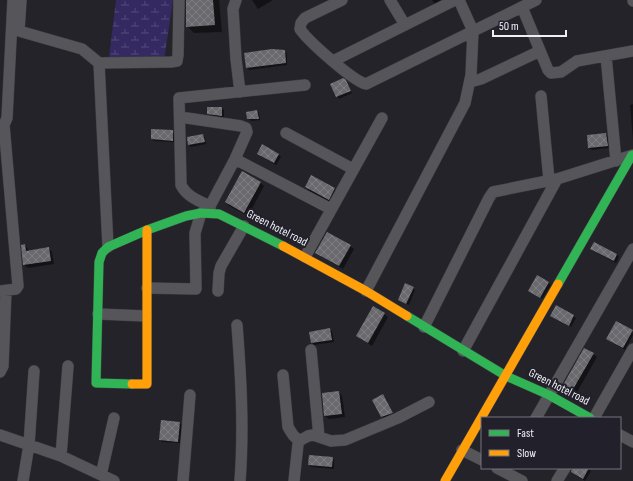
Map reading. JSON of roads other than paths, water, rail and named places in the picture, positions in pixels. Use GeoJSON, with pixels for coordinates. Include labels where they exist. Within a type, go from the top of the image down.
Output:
{"type":"FeatureCollection","features":[{"type":"Feature","properties":{"kind":"street"},"geometry":{"type":"LineString","coordinates":[[0,372],[3,366],[3,291],[16,289],[18,286],[2,127],[7,118],[13,0]]}},
{"type":"Feature","properties":{"kind":"street"},"geometry":{"type":"LineString","coordinates":[[21,0],[19,31],[82,48],[99,64],[108,247],[102,253],[99,262],[96,383],[147,384],[147,230]]}},
{"type":"Feature","properties":{"kind":"street"},"geometry":{"type":"LineString","coordinates":[[99,64],[176,61],[178,55],[179,0]]}},
{"type":"Feature","properties":{"kind":"street"},"geometry":{"type":"LineString","coordinates":[[236,0],[233,9],[236,59],[240,92]]}},
{"type":"Feature","properties":{"kind":"street"},"geometry":{"type":"LineString","coordinates":[[342,0],[305,18],[300,26],[302,31],[333,60],[356,80],[366,84],[536,0]]}},
{"type":"Feature","properties":{"kind":"street"},"geometry":{"type":"LineString","coordinates":[[390,0],[405,25]]}},
{"type":"Feature","properties":{"kind":"street"},"geometry":{"type":"LineString","coordinates":[[333,60],[455,0]]}},
{"type":"Feature","properties":{"kind":"street"},"geometry":{"type":"LineString","coordinates":[[366,290],[465,103],[470,82],[473,31],[459,0]]}},
{"type":"Feature","properties":{"kind":"street"},"geometry":{"type":"LineString","coordinates":[[522,7],[548,70],[553,73],[561,72],[577,61],[633,52]]}},
{"type":"Feature","properties":{"kind":"street"},"geometry":{"type":"LineString","coordinates":[[470,82],[481,79],[540,51]]}},
{"type":"Feature","properties":{"kind":"street"},"geometry":{"type":"LineString","coordinates":[[606,56],[616,161]]}},
{"type":"Feature","properties":{"kind":"street"},"geometry":{"type":"LineString","coordinates":[[207,211],[194,198],[185,192],[181,185],[179,98],[305,85]]}},
{"type":"Feature","properties":{"kind":"street"},"geometry":{"type":"LineString","coordinates":[[463,350],[553,180],[540,96]]}},
{"type":"Feature","properties":{"kind":"street"},"geometry":{"type":"LineString","coordinates":[[146,288],[196,289],[195,233],[235,159],[247,132],[246,128],[235,125],[180,117]]}},
{"type":"Feature","properties":{"kind":"street"},"geometry":{"type":"LineString","coordinates":[[305,257],[382,118]]}},
{"type":"Feature","properties":{"kind":"street"},"geometry":{"type":"LineString","coordinates":[[286,133],[353,170]]}},
{"type":"Feature","properties":{"kind":"street"},"geometry":{"type":"LineString","coordinates":[[424,327],[491,194],[496,191],[553,180],[632,155]]}},
{"type":"Feature","properties":{"kind":"street"},"geometry":{"type":"LineString","coordinates":[[482,417],[632,155]]}},
{"type":"Feature","properties":{"kind":"street"},"geometry":{"type":"LineString","coordinates":[[235,159],[331,209]]}},
{"type":"Feature","properties":{"kind":"street","name":"Green hotel road"},"geometry":{"type":"LineString","coordinates":[[108,247],[147,230],[186,216],[207,211],[220,214],[366,290],[506,376],[549,395],[588,417]]}},
{"type":"Feature","properties":{"kind":"street"},"geometry":{"type":"LineString","coordinates":[[218,291],[221,266],[244,226]]}},
{"type":"Feature","properties":{"kind":"street"},"geometry":{"type":"LineString","coordinates":[[537,417],[633,249]]}},
{"type":"Feature","properties":{"kind":"street"},"geometry":{"type":"LineString","coordinates":[[98,314],[146,316]]}},
{"type":"Feature","properties":{"kind":"street"},"geometry":{"type":"LineString","coordinates":[[237,325],[242,451],[240,481]]}},
{"type":"Feature","properties":{"kind":"street"},"geometry":{"type":"LineString","coordinates":[[595,417],[633,349]]}},
{"type":"Feature","properties":{"kind":"street"},"geometry":{"type":"LineString","coordinates":[[311,350],[319,437]]}},
{"type":"Feature","properties":{"kind":"street"},"geometry":{"type":"LineString","coordinates":[[61,456],[68,366]]}},
{"type":"Feature","properties":{"kind":"street"},"geometry":{"type":"LineString","coordinates":[[23,481],[29,445],[34,371]]}},
{"type":"Feature","properties":{"kind":"street"},"geometry":{"type":"LineString","coordinates":[[283,375],[288,427],[299,441]]}},
{"type":"Feature","properties":{"kind":"street"},"geometry":{"type":"LineString","coordinates":[[183,481],[190,395]]}},
{"type":"Feature","properties":{"kind":"street"},"geometry":{"type":"LineString","coordinates":[[299,441],[313,435],[331,441],[345,440],[398,418],[428,402]]}},
{"type":"Feature","properties":{"kind":"street"},"geometry":{"type":"LineString","coordinates":[[101,475],[114,418]]}},
{"type":"Feature","properties":{"kind":"street"},"geometry":{"type":"LineString","coordinates":[[445,481],[481,418]]}},
{"type":"Feature","properties":{"kind":"street"},"geometry":{"type":"LineString","coordinates":[[0,435],[61,456],[114,481]]}},
{"type":"Feature","properties":{"kind":"street"},"geometry":{"type":"LineString","coordinates":[[621,436],[633,442]]}},
{"type":"Feature","properties":{"kind":"street"},"geometry":{"type":"LineString","coordinates":[[294,481],[299,441]]}},
{"type":"Feature","properties":{"kind":"street"},"geometry":{"type":"LineString","coordinates":[[462,450],[481,460]]}},
{"type":"Feature","properties":{"kind":"street"},"geometry":{"type":"LineString","coordinates":[[557,481],[564,469]]}},
{"type":"Feature","properties":{"kind":"street"},"geometry":{"type":"LineString","coordinates":[[503,472],[522,481]]}}]}
